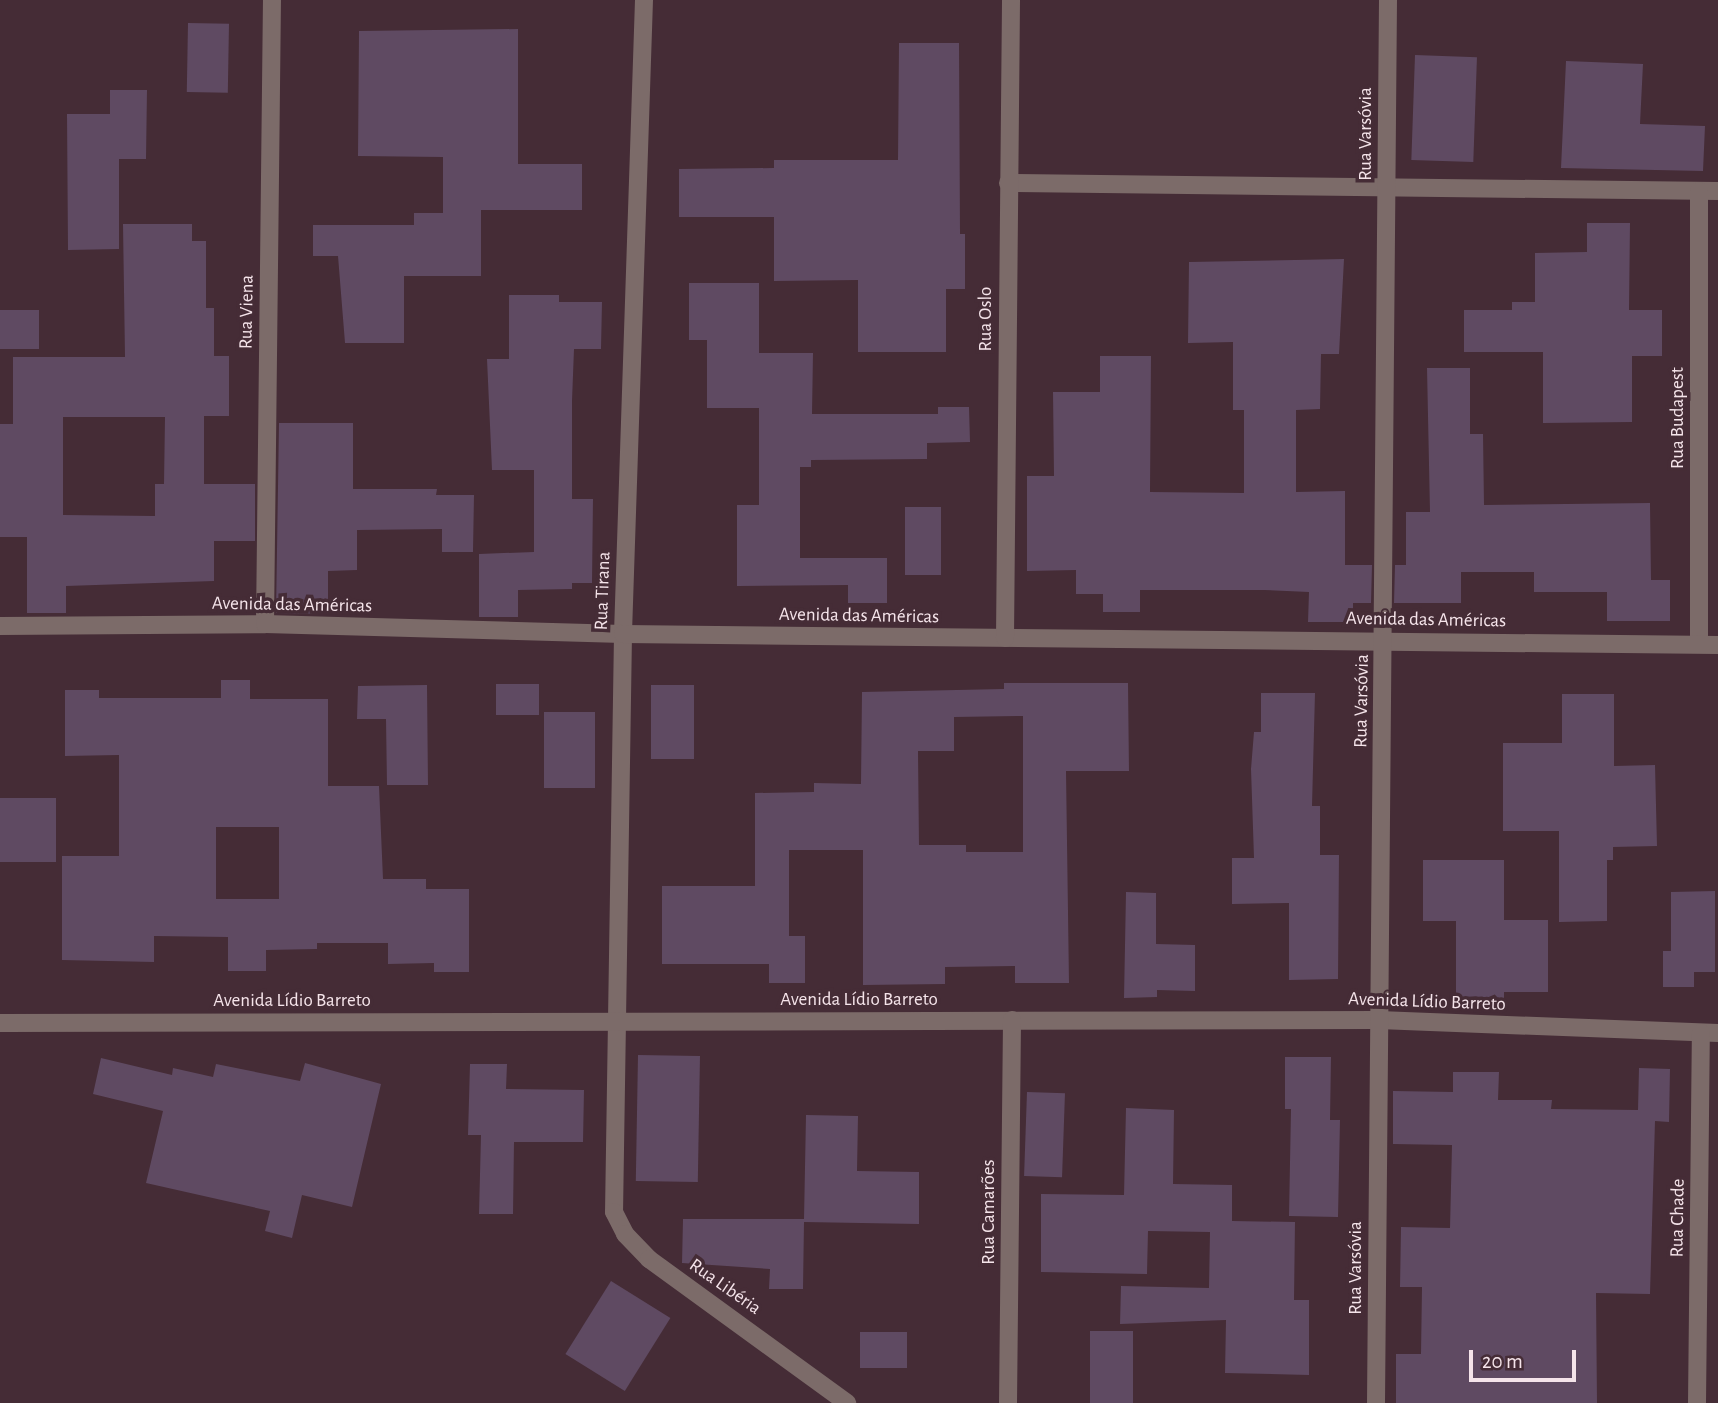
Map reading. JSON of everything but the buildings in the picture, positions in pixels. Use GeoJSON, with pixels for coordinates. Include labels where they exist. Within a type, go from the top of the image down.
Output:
{"type":"FeatureCollection","features":[{"type":"Feature","properties":{"kind":"street","name":"Rua Viena"},"geometry":{"type":"LineString","coordinates":[[265,624],[272,0]]}},
{"type":"Feature","properties":{"kind":"street","name":"Rua Tirana"},"geometry":{"type":"LineString","coordinates":[[612,1183],[618,1021],[623,634],[644,0]]}},
{"type":"Feature","properties":{"kind":"street","name":"Rua Oslo"},"geometry":{"type":"LineString","coordinates":[[1004,638],[1011,0]]}},
{"type":"Feature","properties":{"kind":"street","name":"Rua Varsóvia"},"geometry":{"type":"LineString","coordinates":[[1376,1403],[1388,0]]}},
{"type":"Feature","properties":{"kind":"street"},"geometry":{"type":"LineString","coordinates":[[1008,183],[1718,191]]}},
{"type":"Feature","properties":{"kind":"street","name":"Rua Budapest"},"geometry":{"type":"LineString","coordinates":[[1699,191],[1699,644]]}},
{"type":"Feature","properties":{"kind":"street","name":"Avenida das Américas"},"geometry":{"type":"LineString","coordinates":[[0,625],[265,624],[623,634],[1718,645]]}},
{"type":"Feature","properties":{"kind":"street","name":"Rua Camarões"},"geometry":{"type":"LineString","coordinates":[[1007,1403],[1012,1020]]}},
{"type":"Feature","properties":{"kind":"street","name":"Avenida Lídio Barreto"},"geometry":{"type":"LineString","coordinates":[[0,1023],[1379,1020],[1710,1033]]}},
{"type":"Feature","properties":{"kind":"street","name":"Rua Chade"},"geometry":{"type":"LineString","coordinates":[[1697,1403],[1710,1033]]}},
{"type":"Feature","properties":{"kind":"street","name":"Rua Libéria"},"geometry":{"type":"LineString","coordinates":[[612,1183],[614,1212],[625,1234],[649,1259],[847,1403]]}}]}
